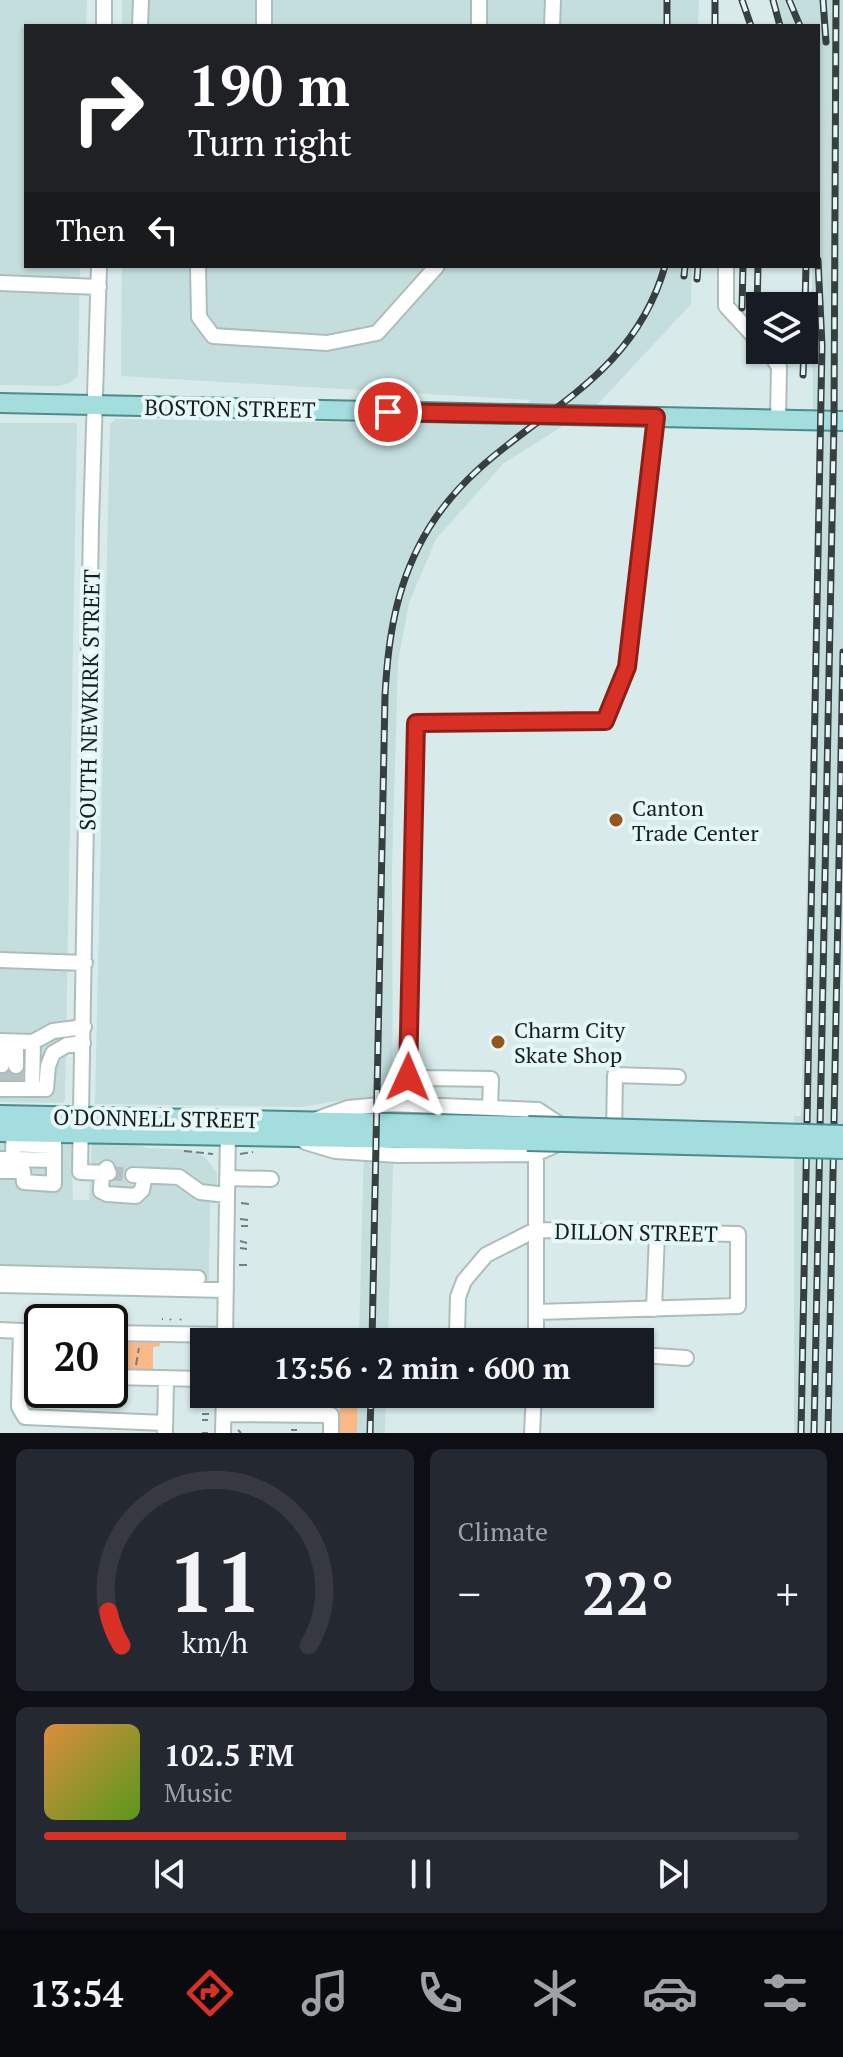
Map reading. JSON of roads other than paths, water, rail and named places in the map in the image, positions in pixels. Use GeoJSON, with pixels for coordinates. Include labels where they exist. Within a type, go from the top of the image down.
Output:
{"type":"FeatureCollection","features":[{"type":"Feature","properties":{"kind":"main road","name":"BOSTON STREET"},"geometry":{"type":"LineString","coordinates":[[0,403],[843,421]]}},
{"type":"Feature","properties":{"kind":"main road","name":"O'DONNELL STREET"},"geometry":{"type":"LineString","coordinates":[[7,1145],[81,1125],[228,1128],[311,1121],[843,1148]]}},
{"type":"Feature","properties":{"kind":"main road","name":"O'DONNELL STREET"},"geometry":{"type":"LineString","coordinates":[[7,1145],[54,1153],[81,1125]]}},
{"type":"Feature","properties":{"kind":"main road","name":"O'DONNELL STREET"},"geometry":{"type":"LineString","coordinates":[[228,1128],[287,1137],[532,1133],[843,1135]]}},
{"type":"Feature","properties":{"kind":"street"},"geometry":{"type":"LineString","coordinates":[[104,0],[104,24]]}},
{"type":"Feature","properties":{"kind":"street"},"geometry":{"type":"LineString","coordinates":[[140,24],[141,0]]}},
{"type":"Feature","properties":{"kind":"street"},"geometry":{"type":"LineString","coordinates":[[264,0],[264,24]]}},
{"type":"Feature","properties":{"kind":"street"},"geometry":{"type":"LineString","coordinates":[[479,0],[479,24]]}},
{"type":"Feature","properties":{"kind":"street"},"geometry":{"type":"LineString","coordinates":[[552,24],[553,0]]}},
{"type":"Feature","properties":{"kind":"street","name":"SOUTH NEWKIRK STREET"},"geometry":{"type":"LineString","coordinates":[[80,1172],[99,268]]}},
{"type":"Feature","properties":{"kind":"street"},"geometry":{"type":"LineString","coordinates":[[198,268],[199,317],[213,336],[327,343],[377,333],[435,268]]}},
{"type":"Feature","properties":{"kind":"street"},"geometry":{"type":"LineString","coordinates":[[726,268],[726,306],[746,328]]}},
{"type":"Feature","properties":{"kind":"street"},"geometry":{"type":"LineString","coordinates":[[0,283],[99,287]]}},
{"type":"Feature","properties":{"kind":"street"},"geometry":{"type":"LineString","coordinates":[[777,364],[778,420]]}},
{"type":"Feature","properties":{"kind":"street"},"geometry":{"type":"LineString","coordinates":[[490,1108],[491,1079],[408,1077],[416,723],[605,721],[627,667],[656,417]]}},
{"type":"Feature","properties":{"kind":"street"},"geometry":{"type":"LineString","coordinates":[[0,960],[85,963]]}},
{"type":"Feature","properties":{"kind":"street"},"geometry":{"type":"LineString","coordinates":[[39,1089],[8,1080],[6,1042],[33,1042],[53,1031],[84,1027]]}},
{"type":"Feature","properties":{"kind":"street"},"geometry":{"type":"LineString","coordinates":[[33,1042],[39,1089]]}},
{"type":"Feature","properties":{"kind":"street"},"geometry":{"type":"LineString","coordinates":[[39,1089],[53,1053],[67,1045],[83,1043]]}},
{"type":"Feature","properties":{"kind":"street"},"geometry":{"type":"LineString","coordinates":[[614,1137],[615,1075],[678,1077]]}},
{"type":"Feature","properties":{"kind":"street"},"geometry":{"type":"LineString","coordinates":[[411,1105],[427,1078]]}},
{"type":"Feature","properties":{"kind":"street","name":"O'DONNELL STREET"},"geometry":{"type":"LineString","coordinates":[[311,1121],[348,1108],[411,1105],[490,1108],[532,1133],[568,1139],[614,1137],[843,1148]]}},
{"type":"Feature","properties":{"kind":"street","name":"O'DONNELL STREET"},"geometry":{"type":"LineString","coordinates":[[532,1133],[554,1119],[569,1131],[583,1136]]}},
{"type":"Feature","properties":{"kind":"street"},"geometry":{"type":"LineString","coordinates":[[225,1328],[228,1128]]}},
{"type":"Feature","properties":{"kind":"street"},"geometry":{"type":"LineString","coordinates":[[532,1133],[536,1328]]}},
{"type":"Feature","properties":{"kind":"street"},"geometry":{"type":"LineString","coordinates":[[7,1145],[23,1171],[24,1182],[54,1184],[54,1153]]}},
{"type":"Feature","properties":{"kind":"street"},"geometry":{"type":"LineString","coordinates":[[7,1145],[54,1153],[80,1172],[107,1173],[101,1191],[107,1194],[136,1196],[142,1190],[136,1176],[179,1177],[200,1192],[227,1195]]}},
{"type":"Feature","properties":{"kind":"street"},"geometry":{"type":"LineString","coordinates":[[227,1178],[271,1179]]}},
{"type":"Feature","properties":{"kind":"street"},"geometry":{"type":"LineString","coordinates":[[457,1328],[458,1297],[464,1281],[486,1255],[535,1230]]}},
{"type":"Feature","properties":{"kind":"street","name":"DILLON STREET"},"geometry":{"type":"LineString","coordinates":[[535,1230],[738,1234],[738,1306],[654,1309]]}},
{"type":"Feature","properties":{"kind":"street"},"geometry":{"type":"LineString","coordinates":[[536,1312],[654,1309],[657,1233]]}},
{"type":"Feature","properties":{"kind":"street"},"geometry":{"type":"LineString","coordinates":[[0,1273],[198,1278]]}},
{"type":"Feature","properties":{"kind":"street"},"geometry":{"type":"LineString","coordinates":[[0,1285],[226,1290]]}},
{"type":"Feature","properties":{"kind":"street"},"geometry":{"type":"LineString","coordinates":[[0,1330],[24,1330]]}},
{"type":"Feature","properties":{"kind":"street"},"geometry":{"type":"LineString","coordinates":[[21,1331],[19,1407],[30,1419],[165,1428],[166,1378]]}},
{"type":"Feature","properties":{"kind":"street"},"geometry":{"type":"LineString","coordinates":[[128,1334],[190,1337]]}},
{"type":"Feature","properties":{"kind":"street"},"geometry":{"type":"LineString","coordinates":[[654,1356],[686,1358]]}},
{"type":"Feature","properties":{"kind":"street"},"geometry":{"type":"LineString","coordinates":[[20,1375],[24,1375]]}},
{"type":"Feature","properties":{"kind":"street"},"geometry":{"type":"LineString","coordinates":[[128,1377],[190,1379]]}},
{"type":"Feature","properties":{"kind":"street"},"geometry":{"type":"LineString","coordinates":[[216,1408],[216,1414],[234,1432]]}},
{"type":"Feature","properties":{"kind":"street"},"geometry":{"type":"LineString","coordinates":[[532,1433],[533,1408]]}},
{"type":"Feature","properties":{"kind":"street"},"geometry":{"type":"LineString","coordinates":[[216,1414],[331,1415],[331,1433]]}},
{"type":"Feature","properties":{"kind":"tunnel"},"geometry":{"type":"LineString","coordinates":[[2,1065],[2,1080]]}},
{"type":"Feature","properties":{"kind":"tunnel"},"geometry":{"type":"LineString","coordinates":[[16,1066],[16,1080]]}},
{"type":"Feature","properties":{"kind":"tunnel"},"geometry":{"type":"LineString","coordinates":[[109,1173],[133,1175]]}},
{"type":"Feature","properties":{"kind":"railway"},"geometry":{"type":"LineString","coordinates":[[667,0],[667,24]]}},
{"type":"Feature","properties":{"kind":"railway"},"geometry":{"type":"LineString","coordinates":[[715,0],[715,24]]}},
{"type":"Feature","properties":{"kind":"railway"},"geometry":{"type":"LineString","coordinates":[[742,0],[750,24]]}},
{"type":"Feature","properties":{"kind":"railway"},"geometry":{"type":"LineString","coordinates":[[773,0],[779,24]]}},
{"type":"Feature","properties":{"kind":"railway"},"geometry":{"type":"LineString","coordinates":[[789,0],[799,24]]}},
{"type":"Feature","properties":{"kind":"railway"},"geometry":{"type":"LineString","coordinates":[[823,0],[826,42]]}},
{"type":"Feature","properties":{"kind":"railway"},"geometry":{"type":"LineString","coordinates":[[814,1433],[834,421],[836,0]]}},
{"type":"Feature","properties":{"kind":"railway"},"geometry":{"type":"LineString","coordinates":[[372,1328],[385,696],[396,609],[418,548],[456,491],[488,461],[591,380],[621,349],[646,312],[664,268]]}},
{"type":"Feature","properties":{"kind":"railway"},"geometry":{"type":"LineString","coordinates":[[684,276],[685,268]]}},
{"type":"Feature","properties":{"kind":"railway"},"geometry":{"type":"LineString","coordinates":[[697,279],[698,268]]}},
{"type":"Feature","properties":{"kind":"railway"},"geometry":{"type":"LineString","coordinates":[[742,308],[743,268]]}},
{"type":"Feature","properties":{"kind":"railway"},"geometry":{"type":"LineString","coordinates":[[757,292],[758,268]]}},
{"type":"Feature","properties":{"kind":"railway"},"geometry":{"type":"LineString","coordinates":[[805,292],[806,268]]}},
{"type":"Feature","properties":{"kind":"railway"},"geometry":{"type":"LineString","coordinates":[[801,1433],[822,346],[818,268]]}},
{"type":"Feature","properties":{"kind":"railway"},"geometry":{"type":"LineString","coordinates":[[803,364],[803,375]]}},
{"type":"Feature","properties":{"kind":"railway"},"geometry":{"type":"LineString","coordinates":[[828,1433],[843,652]]}},
{"type":"Feature","properties":{"kind":"railway"},"geometry":{"type":"LineString","coordinates":[[370,1433],[371,1408]]}},
{"type":"Feature","properties":{"kind":"place","name":"Canton Trade Center"},"geometry":{"type":"Point","coordinates":[616,820]}},
{"type":"Feature","properties":{"kind":"place","name":"Charm City Skate Shop"},"geometry":{"type":"Point","coordinates":[498,1042]}}]}
